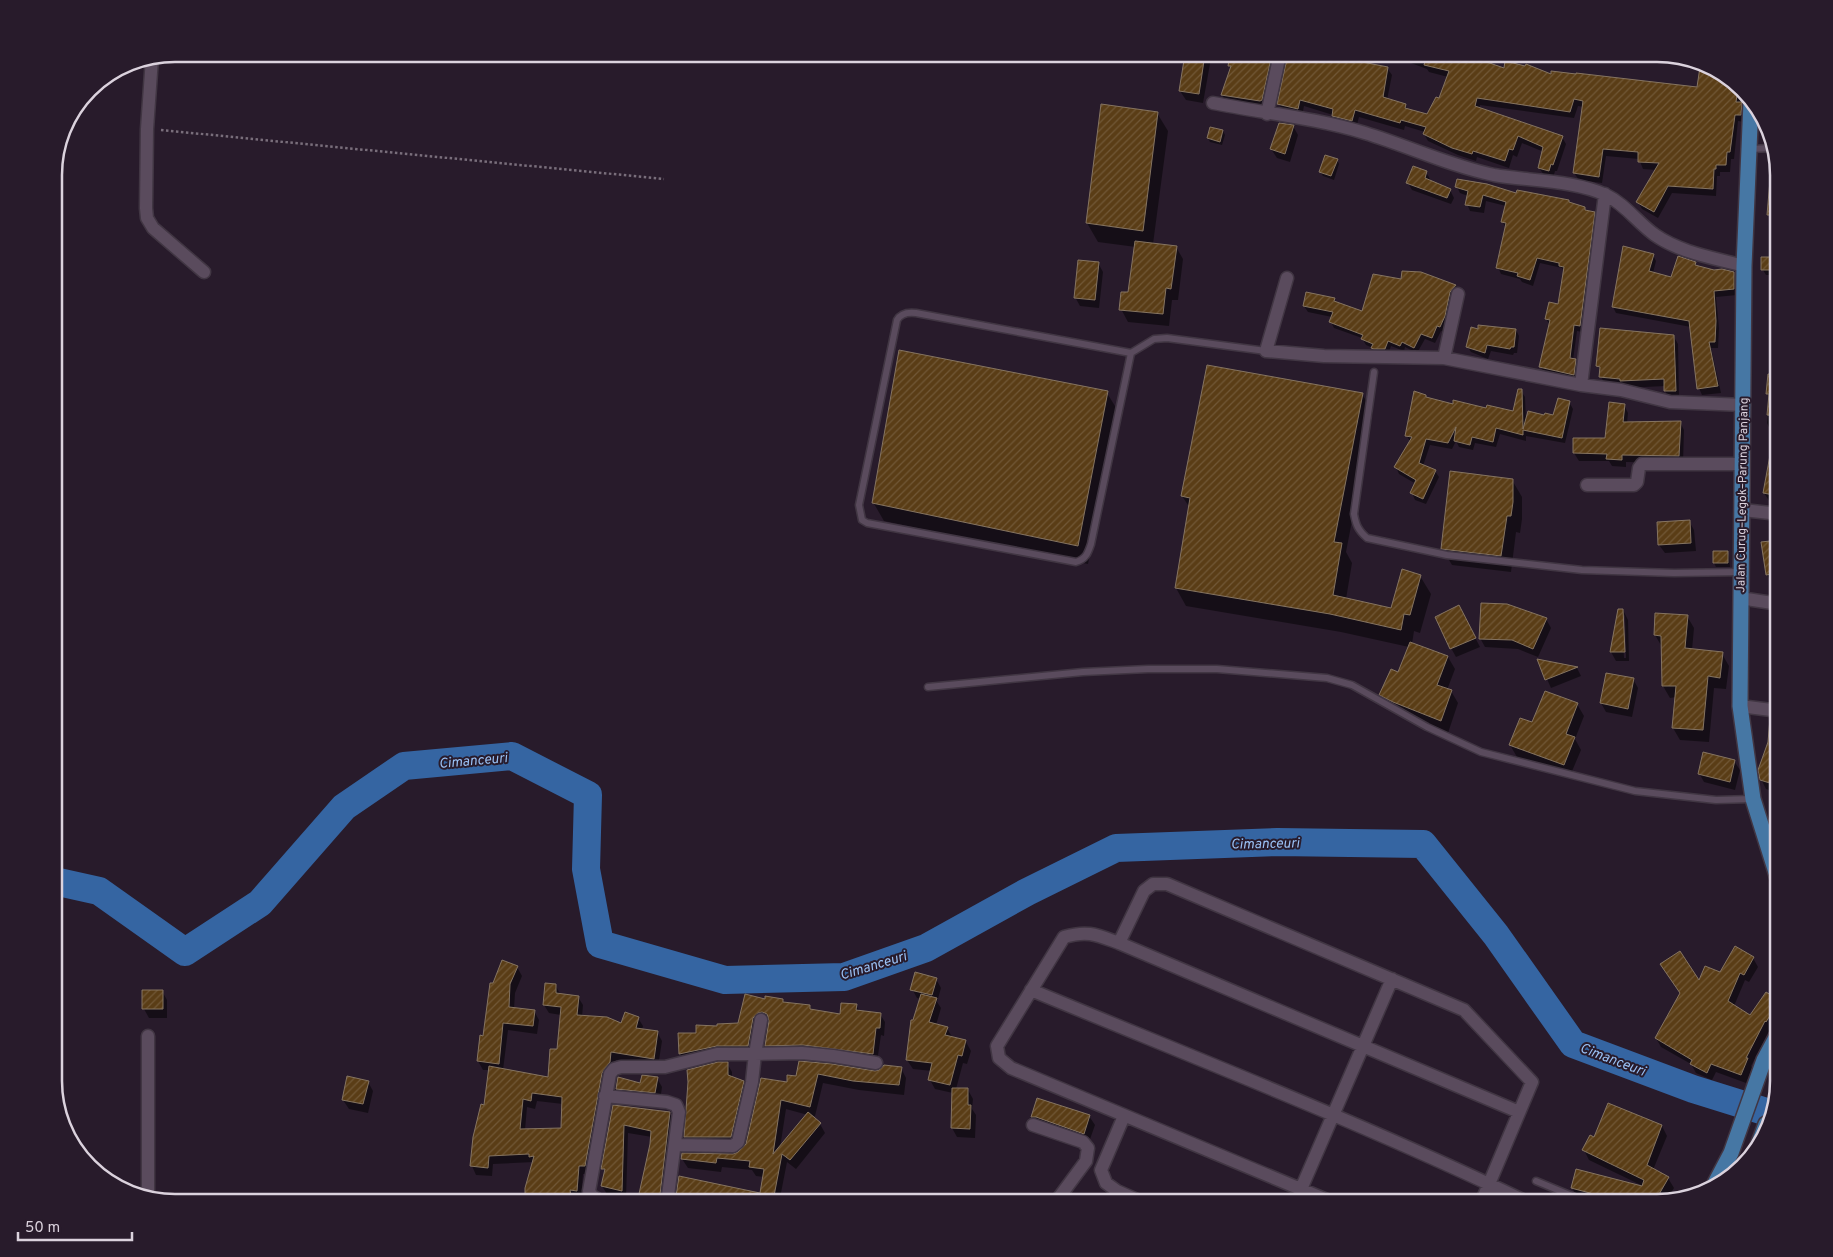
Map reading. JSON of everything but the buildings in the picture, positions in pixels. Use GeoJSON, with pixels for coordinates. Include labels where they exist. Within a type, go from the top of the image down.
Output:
{"type":"FeatureCollection","features":[{"type":"Feature","properties":{"kind":"main road","name":"Jalan Curug–Legok–Parung Panjang"},"geometry":{"type":"LineString","coordinates":[[1751,113],[1744,266],[1740,706],[1753,799],[1770,853]]}},
{"type":"Feature","properties":{"kind":"main road"},"geometry":{"type":"LineString","coordinates":[[1719,1176],[1731,1153],[1764,1060],[1770,1049]]}},
{"type":"Feature","properties":{"kind":"street"},"geometry":{"type":"LineString","coordinates":[[1267,114],[1278,62]]}},
{"type":"Feature","properties":{"kind":"street"},"geometry":{"type":"LineString","coordinates":[[151,66],[147,128],[147,218],[153,228],[204,272]]}},
{"type":"Feature","properties":{"kind":"street"},"geometry":{"type":"LineString","coordinates":[[1213,104],[1267,114],[1298,117],[1344,127],[1431,157],[1495,175],[1539,180],[1605,194],[1656,235],[1672,244],[1688,251],[1744,266]]}},
{"type":"Feature","properties":{"kind":"street"},"geometry":{"type":"LineString","coordinates":[[1581,385],[1605,194]]}},
{"type":"Feature","properties":{"kind":"street"},"geometry":{"type":"LineString","coordinates":[[1287,278],[1266,351],[1324,356],[1444,358],[1581,385],[1621,390],[1670,402],[1744,405]]}},
{"type":"Feature","properties":{"kind":"street"},"geometry":{"type":"LineString","coordinates":[[1444,358],[1458,294]]}},
{"type":"Feature","properties":{"kind":"street"},"geometry":{"type":"LineString","coordinates":[[1588,485],[1634,485],[1637,482],[1639,468],[1642,464],[1742,464]]}},
{"type":"Feature","properties":{"kind":"street"},"geometry":{"type":"LineString","coordinates":[[1743,510],[1770,513]]}},
{"type":"Feature","properties":{"kind":"street"},"geometry":{"type":"LineString","coordinates":[[1740,598],[1770,603]]}},
{"type":"Feature","properties":{"kind":"street"},"geometry":{"type":"LineString","coordinates":[[1740,706],[1770,711]]}},
{"type":"Feature","properties":{"kind":"street"},"geometry":{"type":"LineString","coordinates":[[1119,943],[1144,890],[1153,884],[1167,884],[1464,1010],[1532,1082],[1485,1194]]}},
{"type":"Feature","properties":{"kind":"street"},"geometry":{"type":"LineString","coordinates":[[1311,1194],[1010,1068],[999,1058],[997,1046],[1064,937],[1078,933],[1091,933],[1119,943],[1519,1112]]}},
{"type":"Feature","properties":{"kind":"street"},"geometry":{"type":"LineString","coordinates":[[1299,1194],[1392,979]]}},
{"type":"Feature","properties":{"kind":"street"},"geometry":{"type":"LineString","coordinates":[[1031,990],[1333,1116],[1511,1194]]}},
{"type":"Feature","properties":{"kind":"street"},"geometry":{"type":"LineString","coordinates":[[675,1145],[733,1146],[738,1142],[752,1082],[761,1020]]}},
{"type":"Feature","properties":{"kind":"street"},"geometry":{"type":"LineString","coordinates":[[148,1036],[148,1191]]}},
{"type":"Feature","properties":{"kind":"street"},"geometry":{"type":"LineString","coordinates":[[591,1194],[590,1191],[605,1096],[608,1080],[614,1069],[621,1067],[665,1067],[717,1054],[802,1053],[876,1063]]}},
{"type":"Feature","properties":{"kind":"street"},"geometry":{"type":"LineString","coordinates":[[605,1096],[667,1102],[676,1105],[679,1112],[667,1194]]}},
{"type":"Feature","properties":{"kind":"street"},"geometry":{"type":"LineString","coordinates":[[1123,1194],[1106,1183],[1101,1170],[1124,1116]]}},
{"type":"Feature","properties":{"kind":"street"},"geometry":{"type":"LineString","coordinates":[[1033,1125],[1083,1142],[1088,1148],[1086,1161],[1062,1194]]}},
{"type":"Feature","properties":{"kind":"lane"},"geometry":{"type":"LineString","coordinates":[[1750,149],[1767,148]]}},
{"type":"Feature","properties":{"kind":"lane"},"geometry":{"type":"LineString","coordinates":[[1131,353],[1091,544],[1088,553],[1082,560],[1076,562],[867,523],[862,520],[859,504],[897,320],[903,314],[909,312],[916,313],[1131,353],[1154,339],[1167,338],[1266,351]]}},
{"type":"Feature","properties":{"kind":"lane"},"geometry":{"type":"LineString","coordinates":[[1374,372],[1354,514],[1359,531],[1367,538],[1447,555],[1582,570],[1674,573],[1740,572]]}},
{"type":"Feature","properties":{"kind":"lane"},"geometry":{"type":"LineString","coordinates":[[928,687],[1083,672],[1148,668],[1217,669],[1327,678],[1352,685],[1427,728],[1481,752],[1635,791],[1716,800],[1753,799]]}},
{"type":"Feature","properties":{"kind":"lane"},"geometry":{"type":"LineString","coordinates":[[1536,1181],[1567,1194]]}},
{"type":"Feature","properties":{"kind":"path"},"geometry":{"type":"LineString","coordinates":[[147,128],[664,179]]}},
{"type":"Feature","properties":{"kind":"waterway","name":"Cimanceuri"},"geometry":{"type":"LineString","coordinates":[[63,883],[99,891],[185,952],[260,903],[344,807],[404,766],[512,756],[588,795],[586,869],[600,944],[725,980],[844,977],[926,948],[1027,892],[1116,848],[1277,842],[1423,844],[1496,935],[1573,1044],[1693,1089],[1767,1112]]}}]}
